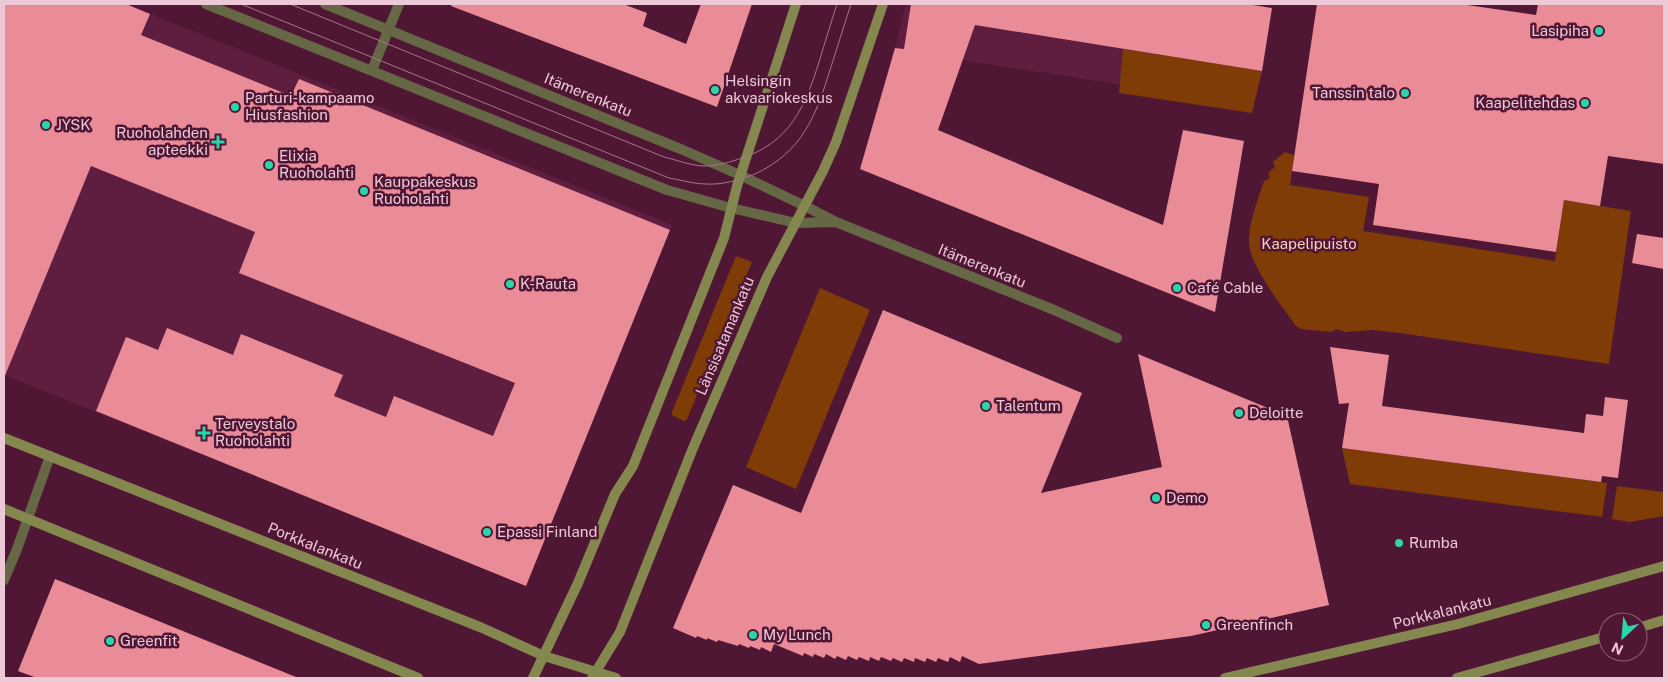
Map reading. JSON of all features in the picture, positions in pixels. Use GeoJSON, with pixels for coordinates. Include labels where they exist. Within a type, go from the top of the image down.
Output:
{"type":"FeatureCollection","features":[{"type":"Feature","properties":{"kind":"main road"},"geometry":{"type":"LineString","coordinates":[[533,678],[582,574],[615,494],[633,466],[649,430],[724,238],[740,175],[796,4]]}},
{"type":"Feature","properties":{"kind":"main road","name":"Länsisatamankatu"},"geometry":{"type":"LineString","coordinates":[[594,675],[620,632],[693,448],[767,277],[805,206],[836,142],[883,4]]}},
{"type":"Feature","properties":{"kind":"main road","name":"Porkkalankatu"},"geometry":{"type":"LineString","coordinates":[[4,438],[480,628],[544,656],[594,675],[616,678]]}},
{"type":"Feature","properties":{"kind":"main road"},"geometry":{"type":"LineString","coordinates":[[4,509],[418,678]]}},
{"type":"Feature","properties":{"kind":"main road","name":"Porkkalankatu"},"geometry":{"type":"LineString","coordinates":[[1224,678],[1458,624],[1664,566]]}},
{"type":"Feature","properties":{"kind":"main road"},"geometry":{"type":"LineString","coordinates":[[1648,625],[1664,620]]}},
{"type":"Feature","properties":{"kind":"main road"},"geometry":{"type":"LineString","coordinates":[[1457,678],[1598,639]]}},
{"type":"Feature","properties":{"kind":"street","name":"Itämerenkatu"},"geometry":{"type":"LineString","coordinates":[[206,4],[653,184],[732,208],[796,223],[836,222]]}},
{"type":"Feature","properties":{"kind":"street","name":"Itämerenkatu"},"geometry":{"type":"LineString","coordinates":[[325,4],[740,175],[836,222],[1054,310],[1117,338]]}},
{"type":"Feature","properties":{"kind":"street"},"geometry":{"type":"LineString","coordinates":[[372,70],[399,4]]}},
{"type":"Feature","properties":{"kind":"street"},"geometry":{"type":"LineString","coordinates":[[4,580],[50,456]]}},
{"type":"Feature","properties":{"kind":"shaded area"},"geometry":{"type":"Polygon","coordinates":[[[4,4],[126,4],[672,225],[526,585],[4,375],[4,4]]]}},
{"type":"Feature","properties":{"kind":"shaded area"},"geometry":{"type":"Polygon","coordinates":[[[906,4],[1251,4],[1265,6],[1248,105],[895,48],[906,4]]]}},
{"type":"Feature","properties":{"kind":"green space"},"geometry":{"type":"Polygon","coordinates":[[[1123,49],[1262,71],[1252,113],[1119,93],[1123,49]]]}},
{"type":"Feature","properties":{"kind":"green space","name":"Kaapelipuisto"},"geometry":{"type":"Polygon","coordinates":[[[1285,152],[1294,155],[1290,185],[1369,197],[1363,231],[1555,261],[1564,200],[1631,211],[1609,364],[1400,333],[1373,330],[1345,332],[1336,329],[1332,332],[1301,329],[1296,326],[1260,273],[1250,250],[1249,241],[1252,218],[1264,181],[1270,178],[1268,173],[1275,167],[1273,162],[1285,152]]]}},
{"type":"Feature","properties":{"kind":"green space"},"geometry":{"type":"Polygon","coordinates":[[[736,256],[752,262],[687,419],[684,421],[672,415],[672,412],[736,256]]]}},
{"type":"Feature","properties":{"kind":"green space"},"geometry":{"type":"Polygon","coordinates":[[[820,288],[870,310],[796,489],[746,467],[820,288]]]}},
{"type":"Feature","properties":{"kind":"green space"},"geometry":{"type":"Polygon","coordinates":[[[1342,448],[1607,483],[1602,517],[1350,484],[1342,448]]]}},
{"type":"Feature","properties":{"kind":"green space"},"geometry":{"type":"Polygon","coordinates":[[[1617,486],[1664,492],[1664,516],[1630,522],[1612,519],[1617,486]]]}},
{"type":"Feature","properties":{"kind":"building"},"geometry":{"type":"Polygon","coordinates":[[[4,4],[126,4],[150,14],[141,35],[291,96],[299,79],[670,230],[526,586],[96,411],[126,337],[158,350],[167,328],[233,355],[241,334],[343,375],[334,396],[386,417],[394,396],[493,436],[515,383],[239,273],[255,232],[91,166],[4,378],[4,4]]]}},
{"type":"Feature","properties":{"kind":"building"},"geometry":{"type":"Polygon","coordinates":[[[452,4],[623,4],[647,13],[643,26],[686,44],[701,4],[752,4],[717,107],[451,6],[452,4]]]}},
{"type":"Feature","properties":{"kind":"building"},"geometry":{"type":"Polygon","coordinates":[[[911,4],[1246,4],[1272,8],[1262,71],[975,25],[938,130],[1163,225],[1183,130],[1244,141],[1215,312],[860,169],[895,48],[904,49],[911,4]]]}},
{"type":"Feature","properties":{"kind":"building","name":"Tanssin talo"},"geometry":{"type":"Polygon","coordinates":[[[1317,4],[1460,4],[1536,15],[1538,4],[1664,4],[1664,164],[1608,156],[1600,206],[1564,200],[1556,252],[1373,225],[1379,184],[1292,171],[1317,4]]]}},
{"type":"Feature","properties":{"kind":"building"},"geometry":{"type":"Polygon","coordinates":[[[1637,234],[1664,238],[1664,269],[1632,263],[1637,234]]]}},
{"type":"Feature","properties":{"kind":"building"},"geometry":{"type":"Polygon","coordinates":[[[883,310],[1082,393],[1041,493],[1162,467],[1138,354],[1287,416],[1329,605],[1191,636],[979,664],[962,656],[960,662],[950,657],[948,662],[938,658],[936,662],[927,658],[925,662],[915,658],[914,662],[904,658],[902,662],[893,658],[891,661],[881,657],[879,661],[870,657],[869,661],[859,657],[857,660],[848,656],[846,660],[837,656],[835,659],[826,654],[824,658],[814,654],[813,657],[804,653],[803,656],[774,644],[771,652],[761,647],[760,650],[750,646],[749,648],[718,640],[717,642],[707,638],[707,640],[697,636],[696,638],[673,628],[733,485],[801,513],[883,310]]]}},
{"type":"Feature","properties":{"kind":"building"},"geometry":{"type":"Polygon","coordinates":[[[1330,347],[1389,355],[1382,406],[1584,433],[1586,414],[1603,416],[1605,397],[1628,400],[1618,478],[1602,476],[1601,482],[1342,448],[1349,403],[1339,404],[1330,347]]]}},
{"type":"Feature","properties":{"kind":"building"},"geometry":{"type":"Polygon","coordinates":[[[55,579],[296,678],[37,678],[18,671],[55,579]]]}},
{"type":"Feature","properties":{"kind":"tram line"},"geometry":{"type":"LineString","coordinates":[[241,4],[669,178],[712,184],[731,182],[755,174],[785,155],[796,144],[813,117],[819,103],[851,4]]}},
{"type":"Feature","properties":{"kind":"tram line"},"geometry":{"type":"LineString","coordinates":[[290,4],[664,157],[700,166],[715,165],[742,158],[772,143],[784,132],[793,121],[808,94],[837,4]]}},
{"type":"Feature","properties":{"kind":"place","name":"Lasipiha"},"geometry":{"type":"Point","coordinates":[1599,31]}},
{"type":"Feature","properties":{"kind":"place","name":"Helsingin akvaariokeskus"},"geometry":{"type":"Point","coordinates":[715,90]}},
{"type":"Feature","properties":{"kind":"place","name":"Tanssin talo"},"geometry":{"type":"Point","coordinates":[1405,93]}},
{"type":"Feature","properties":{"kind":"place","name":"Kaapelitehdas"},"geometry":{"type":"Point","coordinates":[1585,103]}},
{"type":"Feature","properties":{"kind":"place","name":"Parturi-kampaamo Hiusfashion"},"geometry":{"type":"Point","coordinates":[235,107]}},
{"type":"Feature","properties":{"kind":"place","name":"JYSK"},"geometry":{"type":"Point","coordinates":[46,125]}},
{"type":"Feature","properties":{"kind":"place","name":"Ruoholahden apteekki"},"geometry":{"type":"Point","coordinates":[218,142]}},
{"type":"Feature","properties":{"kind":"place","name":"Elixia Ruoholahti"},"geometry":{"type":"Point","coordinates":[269,165]}},
{"type":"Feature","properties":{"kind":"place","name":"Kauppakeskus Ruoholahti"},"geometry":{"type":"Point","coordinates":[364,191]}},
{"type":"Feature","properties":{"kind":"place","name":"K-Rauta"},"geometry":{"type":"Point","coordinates":[510,284]}},
{"type":"Feature","properties":{"kind":"place","name":"Café Cable"},"geometry":{"type":"Point","coordinates":[1177,288]}},
{"type":"Feature","properties":{"kind":"place","name":"Talentum"},"geometry":{"type":"Point","coordinates":[986,406]}},
{"type":"Feature","properties":{"kind":"place","name":"Deloitte"},"geometry":{"type":"Point","coordinates":[1239,413]}},
{"type":"Feature","properties":{"kind":"place","name":"Terveystalo Ruoholahti"},"geometry":{"type":"Point","coordinates":[204,433]}},
{"type":"Feature","properties":{"kind":"place","name":"Demo"},"geometry":{"type":"Point","coordinates":[1156,498]}},
{"type":"Feature","properties":{"kind":"place","name":"Epassi Finland"},"geometry":{"type":"Point","coordinates":[487,532]}},
{"type":"Feature","properties":{"kind":"place","name":"Rumba"},"geometry":{"type":"Point","coordinates":[1399,543]}},
{"type":"Feature","properties":{"kind":"place","name":"Greenfinch"},"geometry":{"type":"Point","coordinates":[1206,625]}},
{"type":"Feature","properties":{"kind":"place","name":"My Lunch"},"geometry":{"type":"Point","coordinates":[753,635]}},
{"type":"Feature","properties":{"kind":"place","name":"Greenfit"},"geometry":{"type":"Point","coordinates":[110,641]}}]}
